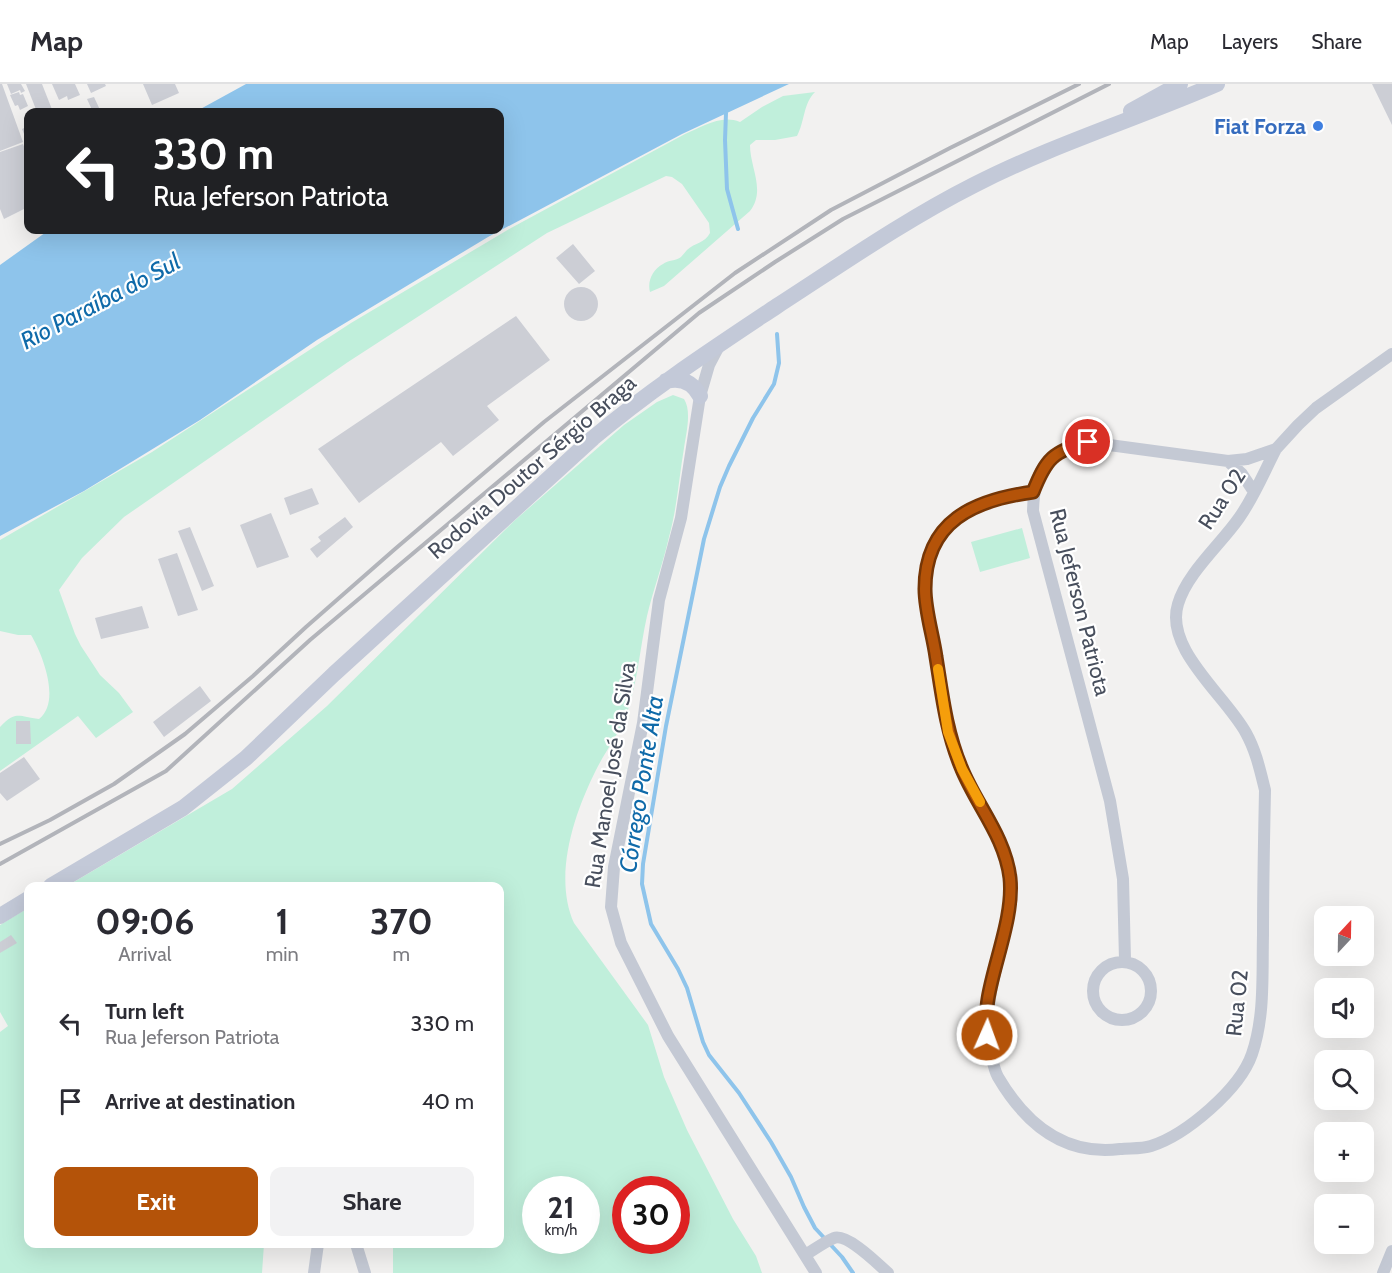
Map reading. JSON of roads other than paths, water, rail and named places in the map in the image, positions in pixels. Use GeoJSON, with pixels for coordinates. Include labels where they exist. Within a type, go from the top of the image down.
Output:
{"type":"FeatureCollection","features":[{"type":"Feature","properties":{"kind":"main road"},"geometry":{"type":"LineString","coordinates":[[1083,137],[1180,84]]}},
{"type":"Feature","properties":{"kind":"main road","name":"Rodovia Doutor Sérgio Braga"},"geometry":{"type":"LineString","coordinates":[[58,882],[183,808],[246,758],[342,667],[593,438],[666,381],[900,225],[975,184],[1046,152],[1155,111],[1217,84]]}},
{"type":"Feature","properties":{"kind":"main road"},"geometry":{"type":"LineString","coordinates":[[666,381],[689,382],[700,396]]}},
{"type":"Feature","properties":{"kind":"main road"},"geometry":{"type":"LineString","coordinates":[[0,916],[24,902]]}},
{"type":"Feature","properties":{"kind":"street","name":"Rua Manoel José da Silva"},"geometry":{"type":"LineString","coordinates":[[719,345],[709,365],[700,396],[681,518],[659,600],[643,723],[614,867],[611,907],[621,943],[668,1036],[816,1273]]}},
{"type":"Feature","properties":{"kind":"street","name":"Rua Jeferson Patriota"},"geometry":{"type":"LineString","coordinates":[[1125,960],[1123,879],[1112,811],[1033,511],[1033,492],[1041,471],[1049,458],[1065,448],[1088,442],[1228,461],[1247,459],[1276,449],[1316,408],[1392,354]]}},
{"type":"Feature","properties":{"kind":"street","name":"Rua 02"},"geometry":{"type":"LineString","coordinates":[[1033,492],[1007,495],[982,502],[962,513],[935,544],[928,560],[925,591],[948,732],[962,769],[1005,851],[1010,880],[1007,915],[988,1000],[987,1035],[995,1073],[1021,1112],[1063,1143],[1100,1152],[1151,1146],[1192,1125],[1229,1091],[1252,1057],[1262,1007],[1265,790],[1257,756],[1246,732],[1231,708],[1183,648],[1176,626],[1177,604],[1188,582],[1240,517],[1276,449]]}},
{"type":"Feature","properties":{"kind":"street"},"geometry":{"type":"LineString","coordinates":[[1228,461],[1242,474],[1254,492]]}},
{"type":"Feature","properties":{"kind":"street"},"geometry":{"type":"LineString","coordinates":[[1125,960],[1143,970],[1152,987],[1148,1005],[1134,1018],[1114,1019],[1098,1008],[1094,1000],[1094,980],[1107,965],[1125,960]]}},
{"type":"Feature","properties":{"kind":"street"},"geometry":{"type":"LineString","coordinates":[[805,1255],[835,1238],[843,1239],[853,1244],[888,1273]]}},
{"type":"Feature","properties":{"kind":"street"},"geometry":{"type":"LineString","coordinates":[[314,1273],[317,1248]]}},
{"type":"Feature","properties":{"kind":"street"},"geometry":{"type":"LineString","coordinates":[[357,1248],[365,1273]]}},
{"type":"Feature","properties":{"kind":"street"},"geometry":{"type":"LineString","coordinates":[[1383,1273],[1392,1251]]}},
{"type":"Feature","properties":{"kind":"water"},"geometry":{"type":"Polygon","coordinates":[[[246,84],[789,84],[682,134],[504,229],[504,108],[202,108],[246,84]]]}},
{"type":"Feature","properties":{"kind":"water","name":"Rio Paraíba do Sul"},"geometry":{"type":"Polygon","coordinates":[[[43,234],[494,234],[317,340],[200,420],[84,491],[0,536],[0,265],[43,234]]]}},
{"type":"Feature","properties":{"kind":"waterway"},"geometry":{"type":"LineString","coordinates":[[726,113],[727,189],[738,229]]}},
{"type":"Feature","properties":{"kind":"waterway","name":"Córrego Ponte Alta"},"geometry":{"type":"LineString","coordinates":[[777,334],[779,363],[774,384],[753,418],[729,466],[704,539],[666,726],[643,864],[642,884],[651,924],[687,988],[709,1055],[739,1093],[771,1142],[791,1177],[815,1228],[842,1257],[853,1273]]}},
{"type":"Feature","properties":{"kind":"railway"},"geometry":{"type":"LineString","coordinates":[[0,844],[50,820],[114,784],[185,734],[395,549],[544,422],[735,273],[831,210],[1079,84]]}},
{"type":"Feature","properties":{"kind":"railway"},"geometry":{"type":"LineString","coordinates":[[0,864],[166,771],[310,640],[699,313],[843,219],[1109,84]]}},
{"type":"Feature","properties":{"kind":"place","name":"Fiat Forza"},"geometry":{"type":"Point","coordinates":[1318,126]}}]}
